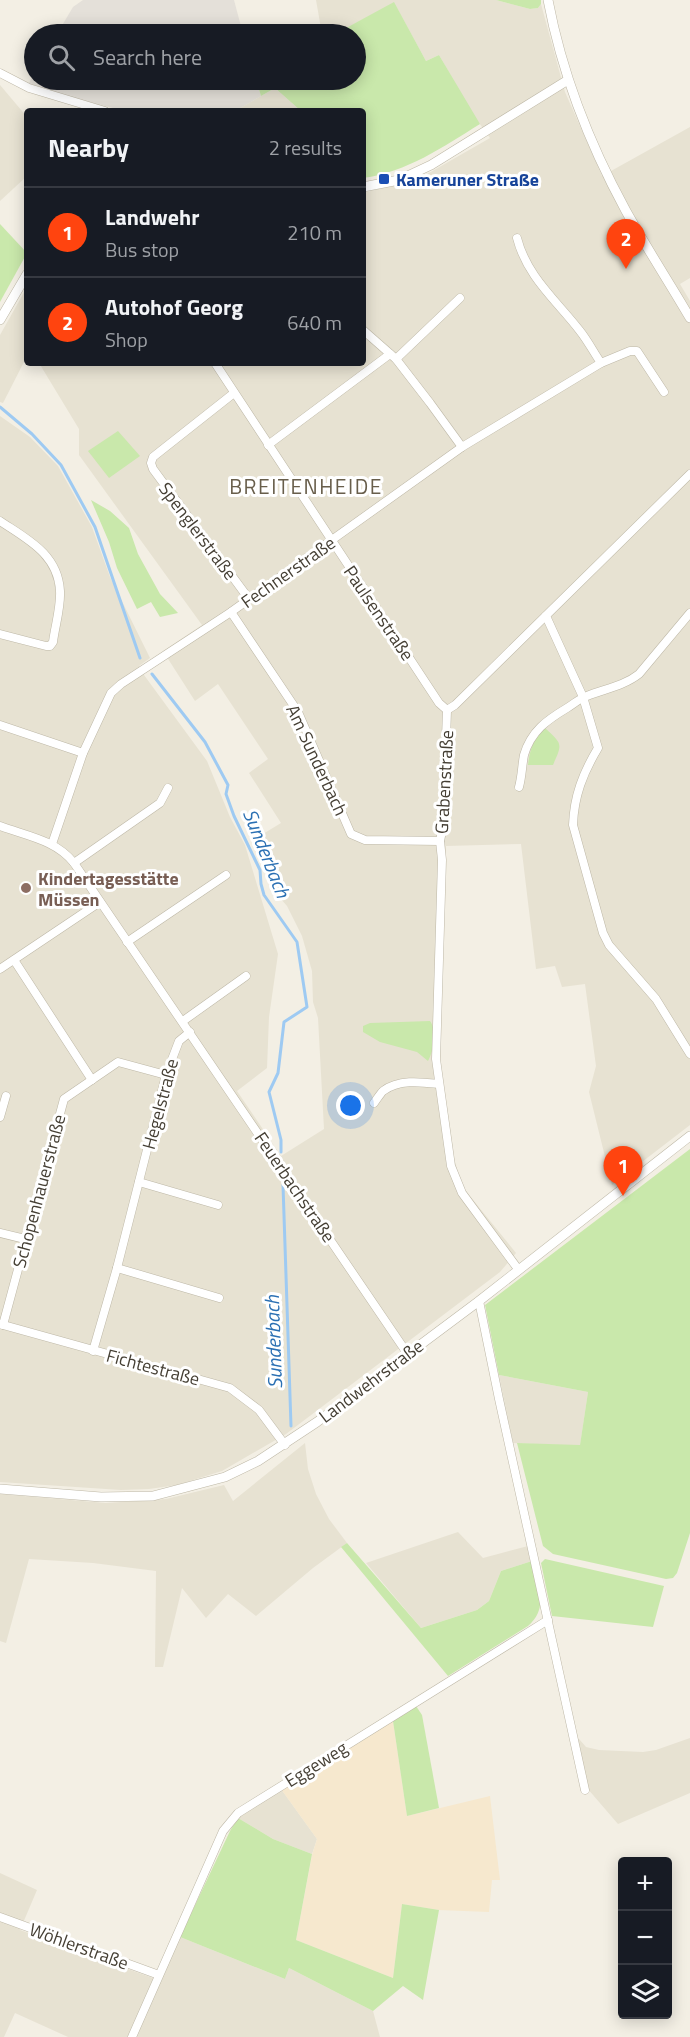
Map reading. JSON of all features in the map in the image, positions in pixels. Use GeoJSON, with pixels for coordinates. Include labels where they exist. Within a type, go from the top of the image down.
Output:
{"type":"FeatureCollection","features":[{"type":"Feature","properties":{"kind":"street"},"geometry":{"type":"LineString","coordinates":[[548,0],[568,80],[586,129],[626,211],[690,318]]}},
{"type":"Feature","properties":{"kind":"street"},"geometry":{"type":"LineString","coordinates":[[0,73],[24,85]]}},
{"type":"Feature","properties":{"kind":"street"},"geometry":{"type":"LineString","coordinates":[[366,187],[399,180],[430,165],[568,80]]}},
{"type":"Feature","properties":{"kind":"street"},"geometry":{"type":"LineString","coordinates":[[36,90],[95,108]]}},
{"type":"Feature","properties":{"kind":"street"},"geometry":{"type":"LineString","coordinates":[[517,238],[520,253],[542,288],[580,332],[601,363]]}},
{"type":"Feature","properties":{"kind":"street"},"geometry":{"type":"LineString","coordinates":[[0,320],[24,279]]}},
{"type":"Feature","properties":{"kind":"street"},"geometry":{"type":"LineString","coordinates":[[268,445],[393,357],[460,298]]}},
{"type":"Feature","properties":{"kind":"street"},"geometry":{"type":"LineString","coordinates":[[366,333],[393,357],[462,447]]}},
{"type":"Feature","properties":{"kind":"street","name":"Fechnerstraße"},"geometry":{"type":"LineString","coordinates":[[52,844],[83,753],[111,693],[121,684],[231,612],[462,447],[601,363],[630,351],[637,351],[664,392]]}},
{"type":"Feature","properties":{"kind":"street","name":"Paulsenstraße"},"geometry":{"type":"LineString","coordinates":[[216,366],[439,703],[447,710]]}},
{"type":"Feature","properties":{"kind":"street","name":"Spenglerstraße"},"geometry":{"type":"LineString","coordinates":[[234,393],[153,458],[151,463],[153,470],[249,598]]}},
{"type":"Feature","properties":{"kind":"street","name":"Grabenstraße"},"geometry":{"type":"LineString","coordinates":[[519,1269],[455,1181],[439,1084],[436,1049],[442,860],[440,840],[443,826],[447,710],[455,705],[690,474]]}},
{"type":"Feature","properties":{"kind":"street"},"geometry":{"type":"LineString","coordinates":[[0,520],[49,557],[60,591],[53,642],[50,646],[0,634]]}},
{"type":"Feature","properties":{"kind":"street","name":"Am Sunderbach"},"geometry":{"type":"LineString","coordinates":[[231,612],[298,712],[351,834],[365,840],[440,840]]}},
{"type":"Feature","properties":{"kind":"street"},"geometry":{"type":"LineString","coordinates":[[519,787],[524,755],[534,732],[546,720],[583,697],[630,681],[639,674],[690,613]]}},
{"type":"Feature","properties":{"kind":"street"},"geometry":{"type":"LineString","coordinates":[[546,616],[583,697],[598,748],[578,787],[573,825],[603,933],[609,945],[660,1005],[690,1054]]}},
{"type":"Feature","properties":{"kind":"street"},"geometry":{"type":"LineString","coordinates":[[0,725],[83,753]]}},
{"type":"Feature","properties":{"kind":"street"},"geometry":{"type":"LineString","coordinates":[[74,863],[160,803],[168,788]]}},
{"type":"Feature","properties":{"kind":"street","name":"Feuerbachstraße"},"geometry":{"type":"LineString","coordinates":[[0,826],[52,844],[66,853],[74,863],[407,1353]]}},
{"type":"Feature","properties":{"kind":"street"},"geometry":{"type":"LineString","coordinates":[[128,942],[226,875]]}},
{"type":"Feature","properties":{"kind":"street"},"geometry":{"type":"LineString","coordinates":[[0,969],[100,902]]}},
{"type":"Feature","properties":{"kind":"street"},"geometry":{"type":"LineString","coordinates":[[14,960],[92,1080]]}},
{"type":"Feature","properties":{"kind":"street"},"geometry":{"type":"LineString","coordinates":[[183,1021],[246,976]]}},
{"type":"Feature","properties":{"kind":"street","name":"Hegelstraße"},"geometry":{"type":"LineString","coordinates":[[93,1351],[117,1268],[166,1075],[179,1041],[190,1032]]}},
{"type":"Feature","properties":{"kind":"street","name":"Schopenhauerstraße"},"geometry":{"type":"LineString","coordinates":[[1,1325],[64,1099],[118,1062],[166,1075]]}},
{"type":"Feature","properties":{"kind":"street"},"geometry":{"type":"LineString","coordinates":[[374,1103],[383,1091],[399,1085],[413,1082],[439,1084]]}},
{"type":"Feature","properties":{"kind":"street"},"geometry":{"type":"LineString","coordinates":[[0,1117],[3,1098]]}},
{"type":"Feature","properties":{"kind":"street","name":"Landwehrstraße"},"geometry":{"type":"LineString","coordinates":[[0,1489],[101,1497],[153,1496],[225,1477],[258,1461],[285,1445],[479,1300],[690,1136]]}},
{"type":"Feature","properties":{"kind":"street"},"geometry":{"type":"LineString","coordinates":[[139,1182],[218,1204]]}},
{"type":"Feature","properties":{"kind":"street"},"geometry":{"type":"LineString","coordinates":[[0,1233],[25,1239]]}},
{"type":"Feature","properties":{"kind":"street"},"geometry":{"type":"LineString","coordinates":[[117,1268],[219,1298]]}},
{"type":"Feature","properties":{"kind":"street"},"geometry":{"type":"LineString","coordinates":[[479,1300],[585,1790]]}},
{"type":"Feature","properties":{"kind":"street","name":"Fichtestraße"},"geometry":{"type":"LineString","coordinates":[[1,1325],[230,1388],[259,1410],[285,1445]]}},
{"type":"Feature","properties":{"kind":"street","name":"Eggeweg"},"geometry":{"type":"LineString","coordinates":[[132,2037],[224,1831],[238,1813],[548,1620]]}},
{"type":"Feature","properties":{"kind":"street","name":"Wöhlerstraße"},"geometry":{"type":"LineString","coordinates":[[0,1917],[159,1975]]}},
{"type":"Feature","properties":{"kind":"shaded area"},"geometry":{"type":"Polygon","coordinates":[[[83,0],[234,0],[240,24],[63,24],[73,7],[83,0]]]}},
{"type":"Feature","properties":{"kind":"shaded area"},"geometry":{"type":"Polygon","coordinates":[[[316,0],[496,0],[530,9],[538,8],[541,4],[565,92],[602,176],[690,127],[690,278],[680,284],[690,301],[690,1125],[612,1185],[589,1092],[596,1066],[585,984],[562,987],[555,966],[536,969],[521,844],[446,846],[440,1060],[454,1158],[465,1190],[516,1253],[500,1272],[286,1434],[222,1471],[177,1485],[149,1489],[121,1490],[0,1482],[0,416],[30,437],[58,466],[92,527],[110,577],[150,658],[139,666],[207,761],[230,817],[245,845],[278,954],[269,1017],[267,1068],[237,1091],[281,1156],[324,1129],[318,1018],[313,1002],[312,971],[302,936],[287,906],[274,891],[264,869],[258,837],[281,823],[249,773],[268,759],[218,684],[195,701],[163,651],[202,625],[79,455],[79,429],[41,366],[366,366],[366,192],[422,177],[490,138],[474,116],[439,55],[426,61],[394,3],[354,24],[320,24],[316,0]]]}},
{"type":"Feature","properties":{"kind":"shaded area"},"geometry":{"type":"Polygon","coordinates":[[[0,85],[24,113],[24,179],[0,201],[0,85]]]}},
{"type":"Feature","properties":{"kind":"shaded area"},"geometry":{"type":"Polygon","coordinates":[[[47,90],[259,90],[261,96],[240,108],[113,108],[47,90]]]}},
{"type":"Feature","properties":{"kind":"shaded area"},"geometry":{"type":"Polygon","coordinates":[[[272,90],[277,90],[298,108],[240,108],[272,90]]]}},
{"type":"Feature","properties":{"kind":"shaded area"},"geometry":{"type":"Polygon","coordinates":[[[24,292],[24,362],[3,403],[0,402],[0,335],[24,292]]]}},
{"type":"Feature","properties":{"kind":"shaded area"},"geometry":{"type":"Polygon","coordinates":[[[499,1375],[588,1392],[580,1446],[513,1443],[499,1375]]]}},
{"type":"Feature","properties":{"kind":"shaded area"},"geometry":{"type":"Polygon","coordinates":[[[305,1443],[308,1469],[316,1494],[329,1519],[347,1543],[256,1616],[228,1594],[206,1618],[182,1588],[163,1667],[155,1667],[156,1571],[93,1563],[29,1559],[6,1643],[0,1641],[0,1494],[106,1503],[166,1499],[224,1485],[233,1501],[305,1443]]]}},
{"type":"Feature","properties":{"kind":"shaded area"},"geometry":{"type":"Polygon","coordinates":[[[458,1532],[483,1558],[528,1546],[532,1561],[501,1571],[489,1601],[477,1610],[421,1628],[366,1563],[458,1532]]]}},
{"type":"Feature","properties":{"kind":"shaded area"},"geometry":{"type":"Polygon","coordinates":[[[393,1721],[407,1816],[490,1796],[500,1880],[492,1880],[489,1912],[439,1910],[402,1904],[393,1978],[296,1940],[317,1839],[281,1789],[393,1721]]]}},
{"type":"Feature","properties":{"kind":"shaded area"},"geometry":{"type":"Polygon","coordinates":[[[690,1738],[690,1793],[618,1824],[587,1788],[577,1740],[579,1739],[586,1747],[599,1750],[643,1752],[690,1738]]]}},
{"type":"Feature","properties":{"kind":"shaded area"},"geometry":{"type":"Polygon","coordinates":[[[281,1789],[317,1839],[312,1854],[273,1839],[238,1818],[281,1789]]]}},
{"type":"Feature","properties":{"kind":"shaded area"},"geometry":{"type":"Polygon","coordinates":[[[0,1873],[37,1890],[20,1930],[161,1981],[180,1937],[285,1979],[289,1968],[373,2011],[380,2037],[68,2037],[15,2013],[4,2037],[0,2037],[0,1873]]]}},
{"type":"Feature","properties":{"kind":"green space"},"geometry":{"type":"Polygon","coordinates":[[[496,0],[541,0],[541,4],[538,8],[530,9],[496,0]]]}},
{"type":"Feature","properties":{"kind":"green space"},"geometry":{"type":"Polygon","coordinates":[[[394,2],[426,61],[439,55],[480,124],[410,164],[366,177],[366,108],[298,108],[277,90],[366,90],[366,24],[353,24],[394,2]]]}},
{"type":"Feature","properties":{"kind":"green space"},"geometry":{"type":"Polygon","coordinates":[[[259,90],[272,90],[261,96],[259,90]]]}},
{"type":"Feature","properties":{"kind":"green space"},"geometry":{"type":"Polygon","coordinates":[[[0,224],[24,250],[24,258],[0,302],[0,224]]]}},
{"type":"Feature","properties":{"kind":"green space"},"geometry":{"type":"Polygon","coordinates":[[[118,431],[140,456],[109,478],[88,451],[118,431]]]}},
{"type":"Feature","properties":{"kind":"green space"},"geometry":{"type":"Polygon","coordinates":[[[91,500],[110,511],[129,528],[138,554],[160,594],[178,613],[160,617],[151,602],[137,609],[117,568],[109,542],[91,500]]]}},
{"type":"Feature","properties":{"kind":"green space"},"geometry":{"type":"Polygon","coordinates":[[[545,728],[559,744],[553,765],[528,765],[533,745],[545,728]]]}},
{"type":"Feature","properties":{"kind":"green space"},"geometry":{"type":"Polygon","coordinates":[[[430,1021],[434,1041],[428,1061],[417,1052],[380,1042],[363,1032],[363,1026],[370,1023],[430,1021]]]}},
{"type":"Feature","properties":{"kind":"green space"},"geometry":{"type":"Polygon","coordinates":[[[690,1149],[690,1533],[677,1573],[673,1578],[666,1579],[553,1554],[543,1546],[517,1443],[580,1445],[588,1392],[499,1375],[485,1305],[690,1149]]]}},
{"type":"Feature","properties":{"kind":"green space"},"geometry":{"type":"Polygon","coordinates":[[[347,1543],[421,1628],[477,1610],[489,1601],[501,1571],[532,1561],[539,1588],[539,1611],[528,1626],[448,1676],[341,1547],[347,1543]]]}},
{"type":"Feature","properties":{"kind":"green space"},"geometry":{"type":"Polygon","coordinates":[[[545,1559],[664,1586],[653,1627],[552,1616],[541,1563],[545,1559]]]}},
{"type":"Feature","properties":{"kind":"green space"},"geometry":{"type":"Polygon","coordinates":[[[416,1706],[422,1715],[439,1808],[407,1816],[393,1721],[416,1706]]]}},
{"type":"Feature","properties":{"kind":"green space"},"geometry":{"type":"Polygon","coordinates":[[[238,1818],[273,1839],[312,1854],[296,1940],[393,1978],[402,1904],[439,1910],[423,2000],[403,1986],[373,2011],[289,1968],[285,1979],[180,1937],[238,1818]]]}},
{"type":"Feature","properties":{"kind":"waterway","name":"Sunderbach"},"geometry":{"type":"LineString","coordinates":[[0,407],[32,434],[61,465],[95,527],[140,658]]}},
{"type":"Feature","properties":{"kind":"waterway","name":"Sunderbach"},"geometry":{"type":"LineString","coordinates":[[152,674],[205,742],[228,785],[226,794],[260,870],[264,895],[297,942],[307,1007],[284,1022],[278,1073],[269,1092],[281,1140],[281,1152]]}},
{"type":"Feature","properties":{"kind":"waterway","name":"Sunderbach"},"geometry":{"type":"LineString","coordinates":[[283,1185],[291,1426]]}},
{"type":"Feature","properties":{"kind":"place","name":"Kameruner Straße"},"geometry":{"type":"Point","coordinates":[384,179]}},
{"type":"Feature","properties":{"kind":"place","name":"Autohof Georg"},"geometry":{"type":"Point","coordinates":[626,269]}},
{"type":"Feature","properties":{"kind":"place","name":"Kindertagesstätte Müssen"},"geometry":{"type":"Point","coordinates":[26,888]}},
{"type":"Feature","properties":{"kind":"place","name":"Landwehr"},"geometry":{"type":"Point","coordinates":[623,1196]}},
{"type":"Feature","properties":{"kind":"district","name":"BREITENHEIDE"},"geometry":{"type":"Point","coordinates":[306,486]}}]}
